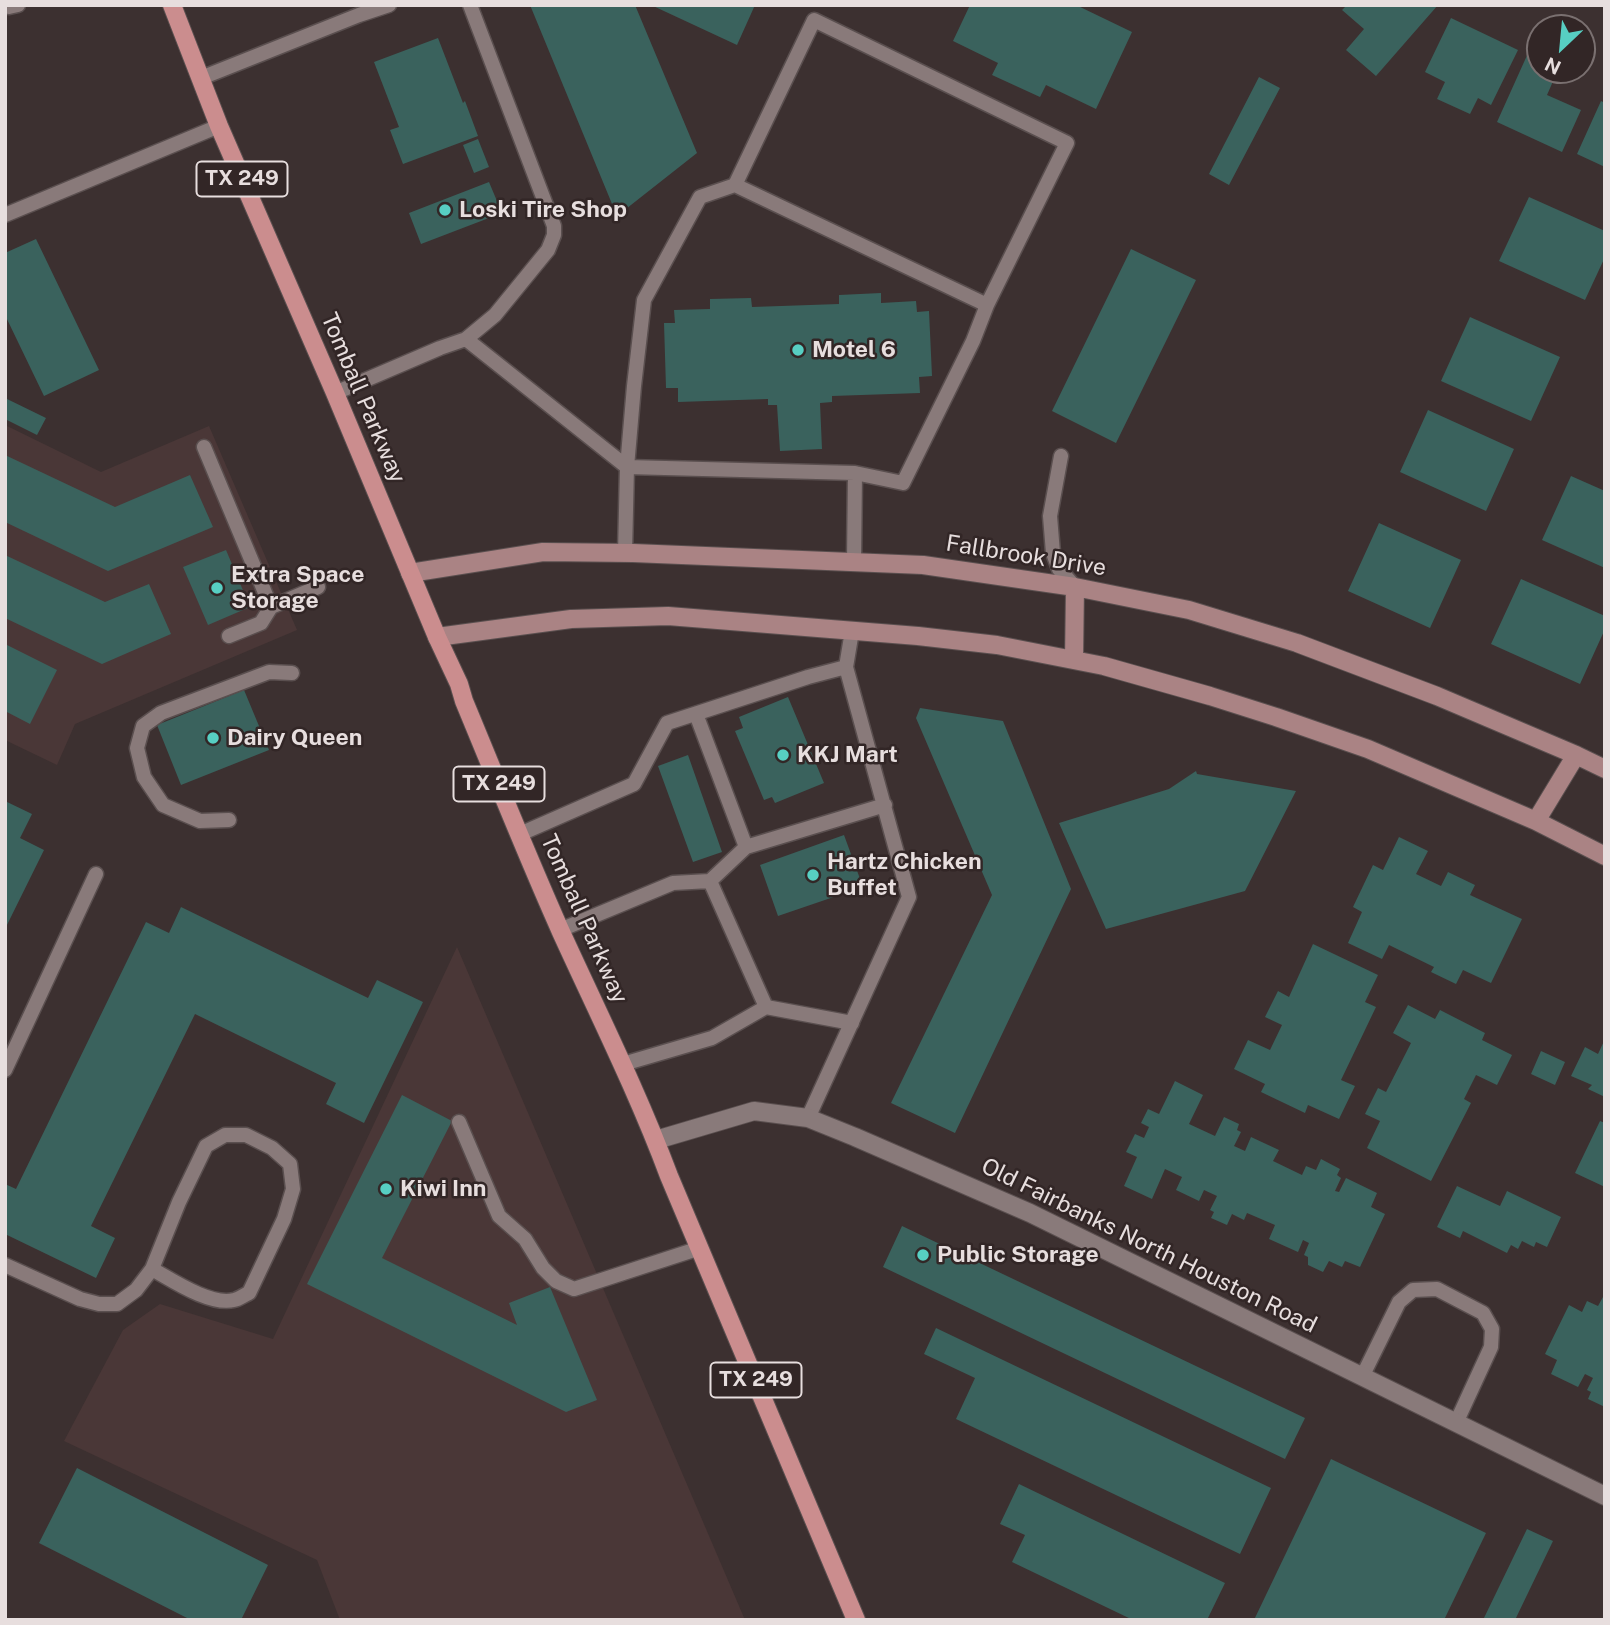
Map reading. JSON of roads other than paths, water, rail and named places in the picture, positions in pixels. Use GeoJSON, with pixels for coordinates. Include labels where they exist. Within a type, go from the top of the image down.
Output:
{"type":"FeatureCollection","features":[{"type":"Feature","properties":{"kind":"main road","name":"Tomball Parkway"},"geometry":{"type":"LineString","coordinates":[[172,5],[219,126],[459,684],[560,930],[656,1140],[856,1620]]}},
{"type":"Feature","properties":{"kind":"main road","name":"Fallbrook Drive"},"geometry":{"type":"LineString","coordinates":[[410,573],[543,552],[625,553],[923,565],[1075,587],[1189,610],[1297,643],[1437,696],[1605,769]]}},
{"type":"Feature","properties":{"kind":"main road"},"geometry":{"type":"LineString","coordinates":[[1074,660],[1075,587]]}},
{"type":"Feature","properties":{"kind":"main road"},"geometry":{"type":"LineString","coordinates":[[437,637],[571,619],[668,617],[918,636],[997,645],[1104,666],[1276,717],[1368,750],[1536,821],[1605,856]]}},
{"type":"Feature","properties":{"kind":"main road"},"geometry":{"type":"LineString","coordinates":[[1536,821],[1576,755]]}},
{"type":"Feature","properties":{"kind":"street","name":"Old Fairbanks North Houston Road"},"geometry":{"type":"LineString","coordinates":[[656,1140],[754,1111],[808,1118],[1030,1213],[1605,1496]]}},
{"type":"Feature","properties":{"kind":"lane"},"geometry":{"type":"LineString","coordinates":[[5,5],[18,5]]}},
{"type":"Feature","properties":{"kind":"lane"},"geometry":{"type":"LineString","coordinates":[[201,78],[389,5]]}},
{"type":"Feature","properties":{"kind":"lane"},"geometry":{"type":"LineString","coordinates":[[335,393],[466,339],[495,316],[548,250],[554,235],[554,226],[470,5]]}},
{"type":"Feature","properties":{"kind":"lane"},"geometry":{"type":"LineString","coordinates":[[466,339],[627,467],[855,473],[903,483],[1067,143],[814,20],[735,185]]}},
{"type":"Feature","properties":{"kind":"lane"},"geometry":{"type":"LineString","coordinates":[[5,215],[219,126]]}},
{"type":"Feature","properties":{"kind":"lane"},"geometry":{"type":"LineString","coordinates":[[625,553],[627,467],[644,300],[700,197],[735,185],[987,305]]}},
{"type":"Feature","properties":{"kind":"lane"},"geometry":{"type":"LineString","coordinates":[[204,447],[271,607]]}},
{"type":"Feature","properties":{"kind":"lane"},"geometry":{"type":"LineString","coordinates":[[1061,456],[1050,516],[1052,553],[1059,569],[1075,587]]}},
{"type":"Feature","properties":{"kind":"lane"},"geometry":{"type":"LineString","coordinates":[[854,561],[855,473]]}},
{"type":"Feature","properties":{"kind":"lane"},"geometry":{"type":"LineString","coordinates":[[229,636],[261,623],[271,607],[318,587]]}},
{"type":"Feature","properties":{"kind":"lane"},"geometry":{"type":"LineString","coordinates":[[808,1118],[909,897],[846,667],[852,631]]}},
{"type":"Feature","properties":{"kind":"lane"},"geometry":{"type":"LineString","coordinates":[[520,834],[634,784],[667,723],[846,667]]}},
{"type":"Feature","properties":{"kind":"lane"},"geometry":{"type":"LineString","coordinates":[[229,820],[200,821],[163,804],[144,778],[137,748],[143,726],[161,713],[269,672],[292,673]]}},
{"type":"Feature","properties":{"kind":"lane"},"geometry":{"type":"LineString","coordinates":[[696,714],[746,847]]}},
{"type":"Feature","properties":{"kind":"lane"},"geometry":{"type":"LineString","coordinates":[[560,930],[673,883],[710,881],[746,847],[885,805]]}},
{"type":"Feature","properties":{"kind":"lane"},"geometry":{"type":"LineString","coordinates":[[5,1070],[96,874]]}},
{"type":"Feature","properties":{"kind":"lane"},"geometry":{"type":"LineString","coordinates":[[710,881],[766,1007]]}},
{"type":"Feature","properties":{"kind":"lane"},"geometry":{"type":"LineString","coordinates":[[623,1064],[712,1038],[766,1007],[852,1023]]}},
{"type":"Feature","properties":{"kind":"lane"},"geometry":{"type":"LineString","coordinates":[[459,1122],[499,1216],[525,1238],[543,1268],[556,1281],[567,1287],[574,1289],[700,1248]]}},
{"type":"Feature","properties":{"kind":"lane"},"geometry":{"type":"LineString","coordinates":[[5,1265],[80,1299],[99,1304],[117,1304],[136,1290],[152,1269],[179,1202],[206,1146],[225,1135],[246,1135],[272,1148],[290,1164],[293,1189],[284,1219],[249,1293],[232,1301],[218,1299],[199,1294],[152,1269]]}},
{"type":"Feature","properties":{"kind":"lane"},"geometry":{"type":"LineString","coordinates":[[1362,1377],[1399,1303],[1413,1290],[1437,1289],[1483,1313],[1492,1329],[1491,1347],[1456,1423]]}},
{"type":"Feature","properties":{"kind":"place","name":"Loski Tire Shop"},"geometry":{"type":"Point","coordinates":[445,210]}},
{"type":"Feature","properties":{"kind":"place","name":"Motel 6"},"geometry":{"type":"Point","coordinates":[798,350]}},
{"type":"Feature","properties":{"kind":"place","name":"Extra Space Storage"},"geometry":{"type":"Point","coordinates":[217,588]}},
{"type":"Feature","properties":{"kind":"place","name":"Dairy Queen"},"geometry":{"type":"Point","coordinates":[213,738]}},
{"type":"Feature","properties":{"kind":"place","name":"KKJ Mart"},"geometry":{"type":"Point","coordinates":[783,755]}},
{"type":"Feature","properties":{"kind":"place","name":"Hartz Chicken Buffet"},"geometry":{"type":"Point","coordinates":[813,875]}},
{"type":"Feature","properties":{"kind":"place","name":"Kiwi Inn"},"geometry":{"type":"Point","coordinates":[386,1189]}},
{"type":"Feature","properties":{"kind":"place","name":"Public Storage"},"geometry":{"type":"Point","coordinates":[923,1255]}}]}
